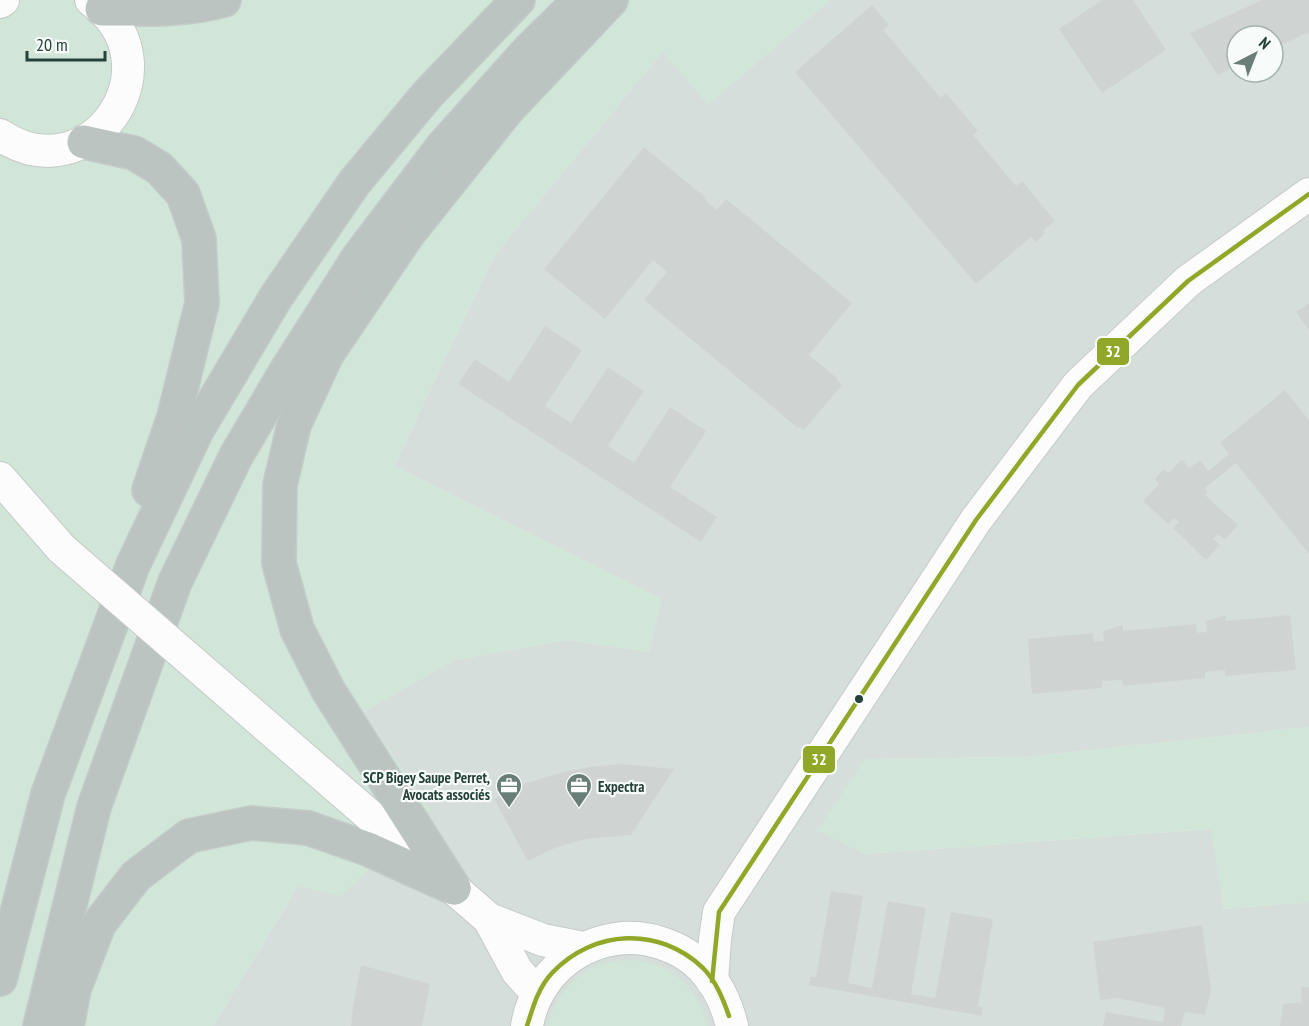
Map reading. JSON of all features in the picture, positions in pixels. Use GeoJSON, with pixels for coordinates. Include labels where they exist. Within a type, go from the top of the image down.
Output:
{"type":"FeatureCollection","features":[{"type":"Feature","properties":{"kind":"highway"},"geometry":{"type":"LineString","coordinates":[[97,4],[149,9],[196,6],[224,0]]}},
{"type":"Feature","properties":{"kind":"highway"},"geometry":{"type":"LineString","coordinates":[[0,979],[48,794],[133,565],[197,430],[282,288],[354,183],[427,95],[518,0]]}},
{"type":"Feature","properties":{"kind":"highway"},"geometry":{"type":"LineString","coordinates":[[40,1026],[94,807],[175,582],[236,456],[285,373],[358,258],[443,146],[530,49],[580,0]]}},
{"type":"Feature","properties":{"kind":"highway"},"geometry":{"type":"LineString","coordinates":[[454,888],[328,690],[297,629],[279,563],[280,484],[294,425],[327,354],[408,234],[507,110],[610,0]]}},
{"type":"Feature","properties":{"kind":"highway"},"geometry":{"type":"LineString","coordinates":[[84,142],[134,153],[159,168],[183,194],[199,239],[202,303],[174,417],[148,493],[133,565]]}},
{"type":"Feature","properties":{"kind":"highway"},"geometry":{"type":"LineString","coordinates":[[67,1026],[74,990],[99,924],[136,876],[189,836],[251,823],[308,828],[368,849],[454,888]]}},
{"type":"Feature","properties":{"kind":"street"},"geometry":{"type":"LineString","coordinates":[[0,135],[23,147],[38,150],[69,148],[84,142],[109,123],[124,95],[129,64],[126,49],[113,20],[97,4]]}},
{"type":"Feature","properties":{"kind":"street"},"geometry":{"type":"LineString","coordinates":[[712,981],[719,912],[976,520],[1078,385],[1188,280],[1309,194]]}},
{"type":"Feature","properties":{"kind":"street"},"geometry":{"type":"LineString","coordinates":[[0,478],[62,549]]}},
{"type":"Feature","properties":{"kind":"street"},"geometry":{"type":"LineString","coordinates":[[0,508],[62,549],[489,919],[517,971],[537,993]]}},
{"type":"Feature","properties":{"kind":"street"},"geometry":{"type":"LineString","coordinates":[[661,943],[719,912]]}},
{"type":"Feature","properties":{"kind":"street"},"geometry":{"type":"LineString","coordinates":[[489,919],[543,940],[583,948]]}},
{"type":"Feature","properties":{"kind":"street"},"geometry":{"type":"LineString","coordinates":[[527,1026],[537,993],[556,967],[583,948],[614,938],[646,938],[677,948],[703,968],[722,994],[732,1026]]}},
{"type":"Feature","properties":{"kind":"shaded area"},"geometry":{"type":"Polygon","coordinates":[[[830,0],[1309,0],[1309,727],[1025,757],[865,759],[865,854],[1212,829],[1224,909],[1309,902],[1309,1026],[213,1026],[298,886],[363,712],[454,660],[568,640],[649,652],[661,599],[394,466],[494,256],[663,51],[708,104],[830,0]]]}},
{"type":"Feature","properties":{"kind":"green space"},"geometry":{"type":"Polygon","coordinates":[[[0,0],[830,0],[708,105],[663,51],[494,256],[394,466],[661,599],[649,652],[568,640],[454,660],[363,712],[431,810],[341,896],[298,886],[213,1026],[0,1026],[0,0]]]}},
{"type":"Feature","properties":{"kind":"green space"},"geometry":{"type":"Polygon","coordinates":[[[1309,727],[1309,902],[1224,909],[1211,829],[865,854],[817,831],[865,759],[1025,757],[1309,727]]]}},
{"type":"Feature","properties":{"kind":"green space"},"geometry":{"type":"Polygon","coordinates":[[[631,960],[656,965],[676,976],[691,990],[708,1026],[548,1026],[554,1006],[575,980],[602,964],[631,960]]]}},
{"type":"Feature","properties":{"kind":"building"},"geometry":{"type":"Polygon","coordinates":[[[1102,0],[1133,0],[1166,50],[1102,93],[1059,29],[1102,0]]]}},
{"type":"Feature","properties":{"kind":"building"},"geometry":{"type":"Polygon","coordinates":[[[1262,0],[1309,0],[1309,32],[1285,43],[1285,24],[1225,24],[1225,72],[1218,75],[1190,33],[1262,0]]]}},
{"type":"Feature","properties":{"kind":"building"},"geometry":{"type":"Polygon","coordinates":[[[872,5],[889,25],[883,30],[941,98],[946,93],[978,131],[973,135],[1016,186],[1022,181],[1055,221],[1035,242],[1031,237],[976,284],[795,72],[872,5]]]}},
{"type":"Feature","properties":{"kind":"building"},"geometry":{"type":"Polygon","coordinates":[[[644,147],[706,198],[705,200],[717,210],[726,199],[852,303],[809,355],[842,385],[804,430],[798,428],[644,300],[667,272],[653,260],[605,319],[544,269],[644,147]]]}},
{"type":"Feature","properties":{"kind":"building"},"geometry":{"type":"Polygon","coordinates":[[[1309,303],[1309,331],[1296,312],[1309,303]]]}},
{"type":"Feature","properties":{"kind":"building"},"geometry":{"type":"Polygon","coordinates":[[[545,326],[582,350],[545,406],[571,423],[608,367],[644,391],[608,446],[634,463],[670,407],[706,431],[670,487],[717,517],[701,542],[458,384],[475,359],[509,382],[545,326]]]}},
{"type":"Feature","properties":{"kind":"building"},"geometry":{"type":"Polygon","coordinates":[[[1285,390],[1309,420],[1309,554],[1236,463],[1205,488],[1208,491],[1205,495],[1238,525],[1225,540],[1218,534],[1213,539],[1220,545],[1206,560],[1173,528],[1179,522],[1174,518],[1168,524],[1143,501],[1159,484],[1155,479],[1160,473],[1164,469],[1169,473],[1182,459],[1189,468],[1200,460],[1208,471],[1229,454],[1220,443],[1285,390]]]}},
{"type":"Feature","properties":{"kind":"building"},"geometry":{"type":"Polygon","coordinates":[[[1226,615],[1226,621],[1290,615],[1296,670],[1225,676],[1225,670],[1205,672],[1205,678],[1123,686],[1122,680],[1102,681],[1102,688],[1032,694],[1028,639],[1093,633],[1094,642],[1104,641],[1103,631],[1123,625],[1123,631],[1196,624],[1197,633],[1207,632],[1206,621],[1226,615]]]}},
{"type":"Feature","properties":{"kind":"building"},"geometry":{"type":"Polygon","coordinates":[[[622,764],[674,769],[631,835],[586,839],[557,847],[528,861],[494,799],[524,784],[560,773],[622,764]]]}},
{"type":"Feature","properties":{"kind":"building"},"geometry":{"type":"Polygon","coordinates":[[[831,891],[863,896],[848,983],[872,988],[888,901],[926,908],[911,994],[935,998],[951,912],[993,919],[978,1006],[983,1007],[982,1016],[809,985],[810,977],[816,977],[831,891]]]}},
{"type":"Feature","properties":{"kind":"building"},"geometry":{"type":"Polygon","coordinates":[[[1202,925],[1211,991],[1205,1015],[1185,1012],[1181,1026],[1103,1026],[1106,1012],[1163,1022],[1165,1008],[1117,998],[1100,1000],[1093,942],[1202,925]]]}},
{"type":"Feature","properties":{"kind":"building"},"geometry":{"type":"Polygon","coordinates":[[[361,965],[430,984],[422,1026],[351,1026],[361,965]]]}},
{"type":"Feature","properties":{"kind":"building"},"geometry":{"type":"Polygon","coordinates":[[[1301,987],[1309,987],[1309,1026],[1280,1026],[1283,1004],[1302,1002],[1301,987]]]}},
{"type":"Feature","properties":{"kind":"transit line","name":"32"},"geometry":{"type":"LineString","coordinates":[[712,981],[719,912],[976,520],[1078,385],[1188,281],[1309,194]]}},
{"type":"Feature","properties":{"kind":"transit line","name":"32"},"geometry":{"type":"LineString","coordinates":[[527,1026],[547,979],[569,958],[607,941],[627,938],[667,945],[686,954],[712,979],[729,1016]]}},
{"type":"Feature","properties":{"kind":"place","name":"SCP Bigey Saupe Perret, Avocats associés"},"geometry":{"type":"Point","coordinates":[509,809]}},
{"type":"Feature","properties":{"kind":"place","name":"Expectra"},"geometry":{"type":"Point","coordinates":[579,809]}}]}
